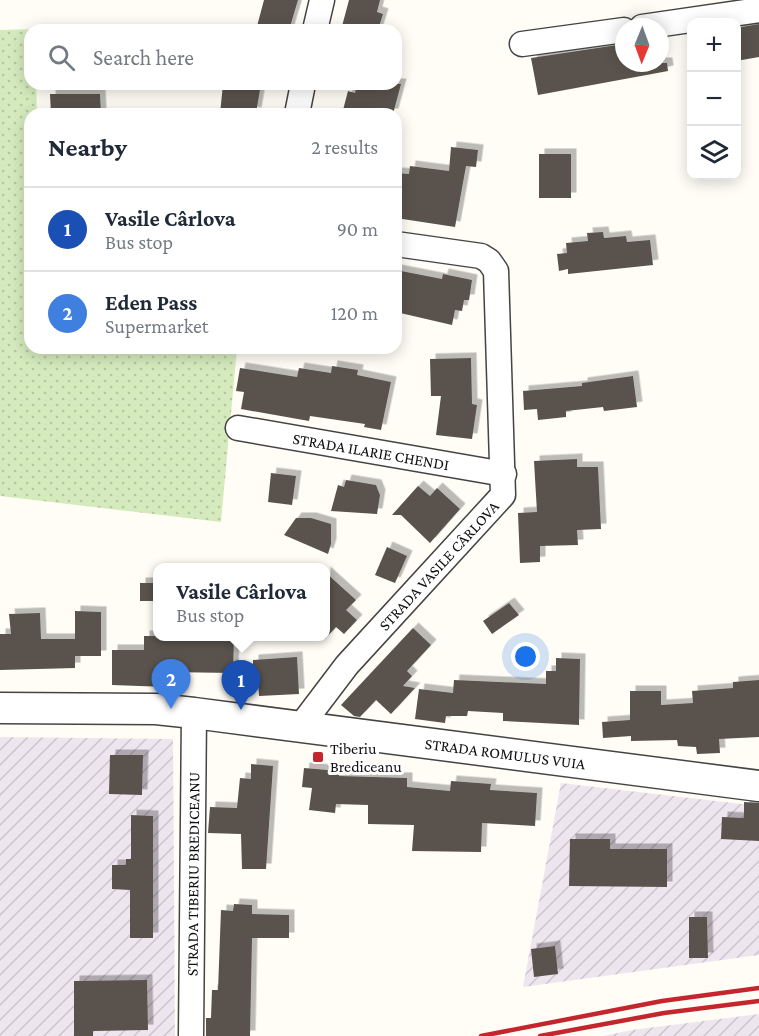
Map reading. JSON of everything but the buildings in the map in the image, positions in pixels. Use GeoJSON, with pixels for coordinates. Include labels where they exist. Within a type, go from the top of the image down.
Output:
{"type":"FeatureCollection","features":[{"type":"Feature","properties":{"kind":"street"},"geometry":{"type":"LineString","coordinates":[[316,24],[322,0]]}},
{"type":"Feature","properties":{"kind":"street"},"geometry":{"type":"LineString","coordinates":[[669,23],[759,10]]}},
{"type":"Feature","properties":{"kind":"street"},"geometry":{"type":"LineString","coordinates":[[522,44],[615,31]]}},
{"type":"Feature","properties":{"kind":"street"},"geometry":{"type":"LineString","coordinates":[[298,108],[302,90]]}},
{"type":"Feature","properties":{"kind":"street","name":"STRADA VASILE CÂRLOVA"},"geometry":{"type":"LineString","coordinates":[[300,727],[347,665],[503,495],[496,271],[489,261],[481,256],[402,245]]}},
{"type":"Feature","properties":{"kind":"street","name":"STRADA ILARIE CHENDI"},"geometry":{"type":"LineString","coordinates":[[238,428],[504,474]]}},
{"type":"Feature","properties":{"kind":"street","name":"STRADA ROMULUS VUIA"},"geometry":{"type":"LineString","coordinates":[[0,708],[156,709],[759,786]]}},
{"type":"Feature","properties":{"kind":"street","name":"STRADA TIBERIU BREDICEANU"},"geometry":{"type":"LineString","coordinates":[[191,1036],[194,713]]}},
{"type":"Feature","properties":{"kind":"shaded area"},"geometry":{"type":"Polygon","coordinates":[[[0,737],[173,739],[175,1036],[0,1036],[0,737]]]}},
{"type":"Feature","properties":{"kind":"shaded area"},"geometry":{"type":"Polygon","coordinates":[[[561,783],[759,806],[759,955],[523,987],[561,783]]]}},
{"type":"Feature","properties":{"kind":"shaded area"},"geometry":{"type":"Polygon","coordinates":[[[759,1014],[759,1036],[603,1036],[632,1030],[759,1014]]]}},
{"type":"Feature","properties":{"kind":"green space"},"geometry":{"type":"Polygon","coordinates":[[[24,29],[24,90],[36,90],[37,108],[24,108],[24,354],[236,354],[221,522],[0,496],[0,30],[24,29]]]}},
{"type":"Feature","properties":{"kind":"railway"},"geometry":{"type":"LineString","coordinates":[[481,1036],[662,1001],[759,988]]}},
{"type":"Feature","properties":{"kind":"railway"},"geometry":{"type":"LineString","coordinates":[[540,1036],[664,1013],[759,1001]]}},
{"type":"Feature","properties":{"kind":"place","name":"Eden Pass"},"geometry":{"type":"Point","coordinates":[171,709]}},
{"type":"Feature","properties":{"kind":"place","name":"Vasile Cârlova"},"geometry":{"type":"Point","coordinates":[241,710]}},
{"type":"Feature","properties":{"kind":"place","name":"Tiberiu Brediceanu"},"geometry":{"type":"Point","coordinates":[318,757]}}]}
